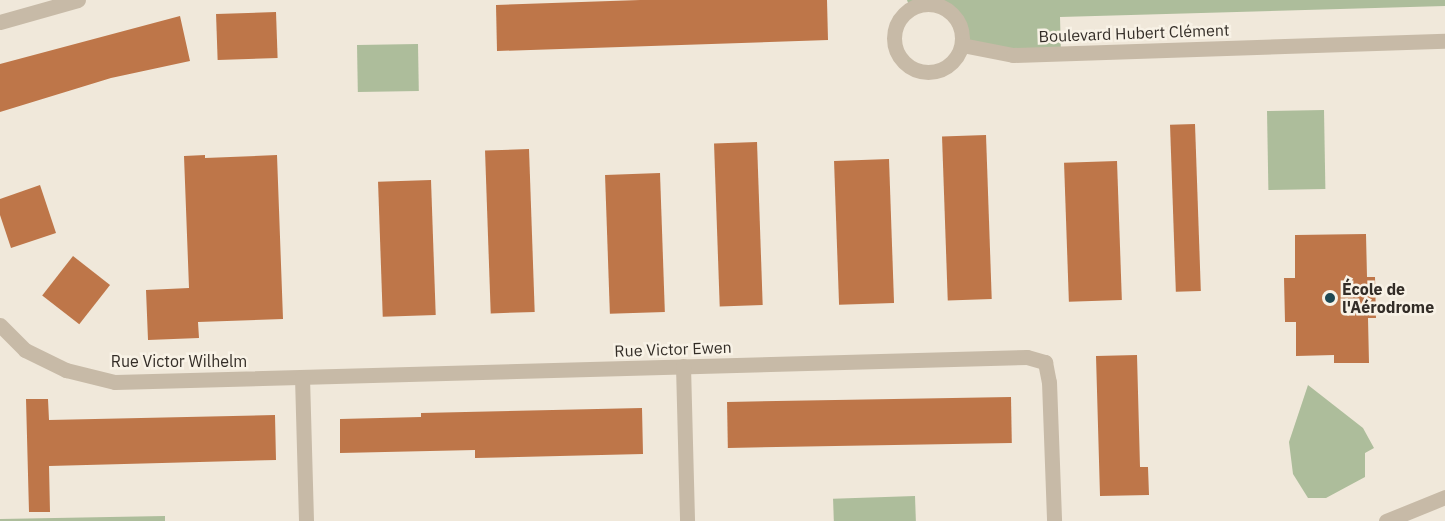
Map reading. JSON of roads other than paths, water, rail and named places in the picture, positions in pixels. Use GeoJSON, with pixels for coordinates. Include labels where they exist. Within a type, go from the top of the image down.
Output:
{"type":"FeatureCollection","features":[{"type":"Feature","properties":{"kind":"street"},"geometry":{"type":"LineString","coordinates":[[0,22],[78,0]]}},
{"type":"Feature","properties":{"kind":"street"},"geometry":{"type":"LineString","coordinates":[[932,3],[943,7],[959,23],[962,45],[950,64],[940,70],[918,71],[908,66],[900,58],[893,36],[896,25],[908,4],[932,3]]}},
{"type":"Feature","properties":{"kind":"street","name":"Boulevard Hubert Clément"},"geometry":{"type":"LineString","coordinates":[[962,45],[1013,55],[1445,41]]}},
{"type":"Feature","properties":{"kind":"street","name":"Rue Victor Wilhelm"},"geometry":{"type":"LineString","coordinates":[[0,326],[25,350],[66,370],[115,382],[302,377]]}},
{"type":"Feature","properties":{"kind":"street","name":"Rue Victor Ewen"},"geometry":{"type":"LineString","coordinates":[[302,377],[1026,357],[1045,362],[1054,521]]}},
{"type":"Feature","properties":{"kind":"street"},"geometry":{"type":"LineString","coordinates":[[683,366],[687,521]]}},
{"type":"Feature","properties":{"kind":"street"},"geometry":{"type":"LineString","coordinates":[[302,377],[306,521]]}},
{"type":"Feature","properties":{"kind":"street"},"geometry":{"type":"LineString","coordinates":[[1386,521],[1445,497]]}},
{"type":"Feature","properties":{"kind":"place","name":"École de l'Aérodrome"},"geometry":{"type":"Point","coordinates":[1330,298]}}]}
